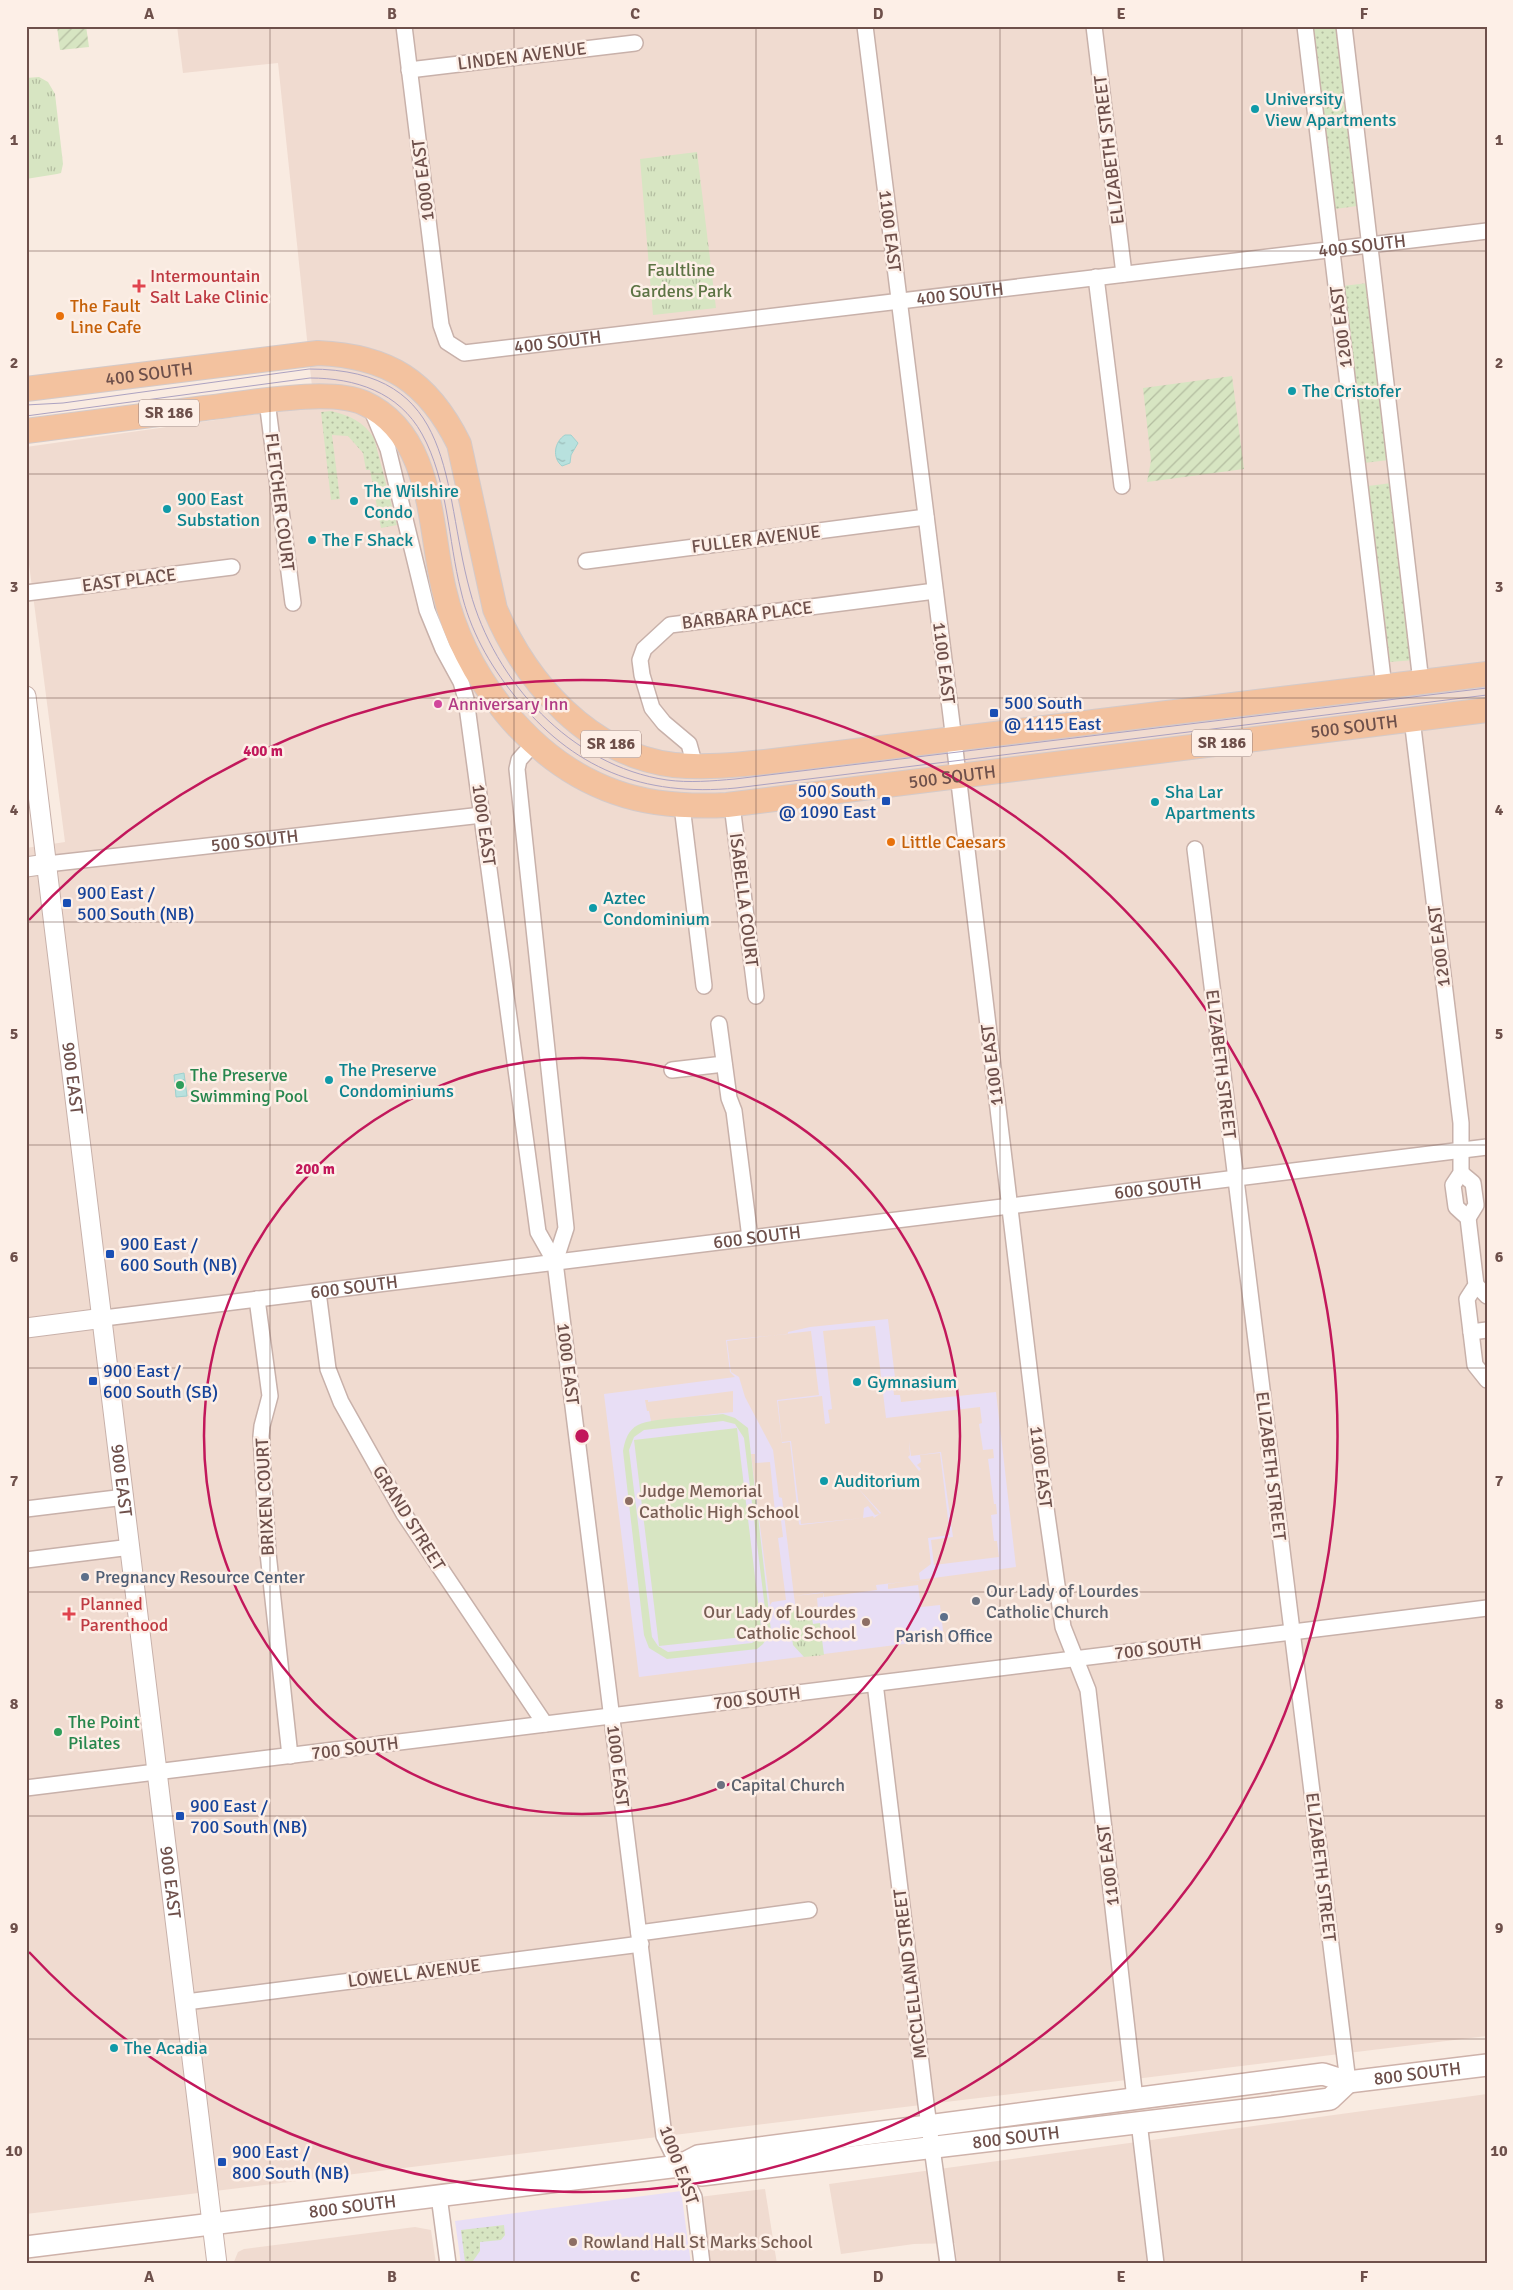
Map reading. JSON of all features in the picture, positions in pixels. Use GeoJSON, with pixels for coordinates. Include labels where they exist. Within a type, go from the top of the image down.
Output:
{"type":"FeatureCollection","features":[{"type":"Feature","properties":{"kind":"main road","name":"400 SOUTH"},"geometry":{"type":"LineString","coordinates":[[26,389],[318,353],[362,357],[388,366],[401,373],[429,396],[445,418],[459,444],[470,486],[488,581],[504,632]]}},
{"type":"Feature","properties":{"kind":"main road","name":"SR 186"},"geometry":{"type":"LineString","coordinates":[[26,431],[267,401],[337,397],[362,402]]}},
{"type":"Feature","properties":{"kind":"main road","name":"500 SOUTH"},"geometry":{"type":"LineString","coordinates":[[362,402],[387,418],[397,428],[412,449],[421,471],[444,592],[471,662],[506,712],[535,742],[568,767],[615,792],[682,806],[732,804],[1487,710]]}},
{"type":"Feature","properties":{"kind":"main road","name":"500 SOUTH"},"geometry":{"type":"LineString","coordinates":[[504,632],[520,657],[554,700],[574,720],[594,734],[647,759],[695,766],[748,764],[1487,674]]}},
{"type":"Feature","properties":{"kind":"main road","name":"800 SOUTH"},"geometry":{"type":"LineString","coordinates":[[26,2246],[679,2166],[698,2156],[1323,2074],[1348,2082],[1487,2065]]}},
{"type":"Feature","properties":{"kind":"main road","name":"800 SOUTH"},"geometry":{"type":"LineString","coordinates":[[679,2166],[701,2175],[1330,2099],[1348,2082]]}},
{"type":"Feature","properties":{"kind":"street","name":"1000 EAST"},"geometry":{"type":"LineString","coordinates":[[404,26],[443,333]]}},
{"type":"Feature","properties":{"kind":"street","name":"1100 EAST"},"geometry":{"type":"LineString","coordinates":[[865,26],[954,739],[1054,1567],[1063,1627],[1088,1690],[1135,2099]]}},
{"type":"Feature","properties":{"kind":"street","name":"ELIZABETH STREET"},"geometry":{"type":"LineString","coordinates":[[1094,26],[1124,274]]}},
{"type":"Feature","properties":{"kind":"street","name":"1200 EAST"},"geometry":{"type":"LineString","coordinates":[[1305,26],[1384,687]]}},
{"type":"Feature","properties":{"kind":"street"},"geometry":{"type":"LineString","coordinates":[[1344,26],[1421,682]]}},
{"type":"Feature","properties":{"kind":"street","name":"LINDEN AVENUE"},"geometry":{"type":"LineString","coordinates":[[409,70],[635,43]]}},
{"type":"Feature","properties":{"kind":"street","name":"400 SOUTH"},"geometry":{"type":"LineString","coordinates":[[443,333],[447,342],[454,349],[464,353],[475,353],[1487,231]]}},
{"type":"Feature","properties":{"kind":"street"},"geometry":{"type":"LineString","coordinates":[[1096,277],[1122,486]]}},
{"type":"Feature","properties":{"kind":"street","name":"FLETCHER COURT"},"geometry":{"type":"LineString","coordinates":[[267,401],[293,603]]}},
{"type":"Feature","properties":{"kind":"street","name":"1000 EAST"},"geometry":{"type":"LineString","coordinates":[[362,402],[373,412],[380,425],[388,449],[428,610],[443,649],[461,682],[466,699],[538,1232],[555,1262],[664,2136],[694,2197],[702,2264]]}},
{"type":"Feature","properties":{"kind":"street","name":"FULLER AVENUE"},"geometry":{"type":"LineString","coordinates":[[586,561],[926,517]]}},
{"type":"Feature","properties":{"kind":"street","name":"EAST PLACE"},"geometry":{"type":"LineString","coordinates":[[26,592],[232,567]]}},
{"type":"Feature","properties":{"kind":"street","name":"BARBARA PLACE"},"geometry":{"type":"LineString","coordinates":[[695,766],[689,744],[664,723],[652,708],[642,675],[640,660],[644,649],[670,625],[935,591]]}},
{"type":"Feature","properties":{"kind":"street","name":"900 EAST"},"geometry":{"type":"LineString","coordinates":[[26,696],[104,1318],[217,2264]]}},
{"type":"Feature","properties":{"kind":"street","name":"1200 EAST"},"geometry":{"type":"LineString","coordinates":[[1412,719],[1461,1123],[1461,1172],[1473,1183],[1476,1205],[1468,1218],[1476,1285],[1467,1299],[1475,1365],[1487,1380]]}},
{"type":"Feature","properties":{"kind":"street","name":"1000 EAST"},"geometry":{"type":"LineString","coordinates":[[535,742],[519,760],[517,769],[566,1228],[555,1262]]}},
{"type":"Feature","properties":{"kind":"street","name":"ISABELLA COURT"},"geometry":{"type":"LineString","coordinates":[[732,804],[756,996]]}},
{"type":"Feature","properties":{"kind":"street"},"geometry":{"type":"LineString","coordinates":[[682,806],[704,986]]}},
{"type":"Feature","properties":{"kind":"street","name":"500 SOUTH"},"geometry":{"type":"LineString","coordinates":[[26,867],[482,815]]}},
{"type":"Feature","properties":{"kind":"street","name":"ELIZABETH STREET"},"geometry":{"type":"LineString","coordinates":[[1195,849],[1348,2082]]}},
{"type":"Feature","properties":{"kind":"street"},"geometry":{"type":"LineString","coordinates":[[719,1024],[729,1098],[734,1111],[750,1238]]}},
{"type":"Feature","properties":{"kind":"street"},"geometry":{"type":"LineString","coordinates":[[672,1070],[724,1064]]}},
{"type":"Feature","properties":{"kind":"street","name":"600 SOUTH"},"geometry":{"type":"LineString","coordinates":[[26,1328],[1487,1147]]}},
{"type":"Feature","properties":{"kind":"street"},"geometry":{"type":"LineString","coordinates":[[1476,1285],[1487,1296]]}},
{"type":"Feature","properties":{"kind":"street","name":"GRAND STREET"},"geometry":{"type":"LineString","coordinates":[[318,1292],[328,1369],[344,1409],[404,1514],[545,1724]]}},
{"type":"Feature","properties":{"kind":"street","name":"BRIXEN COURT"},"geometry":{"type":"LineString","coordinates":[[257,1299],[270,1396],[261,1436],[268,1553],[290,1756]]}},
{"type":"Feature","properties":{"kind":"street"},"geometry":{"type":"LineString","coordinates":[[1471,1332],[1487,1330]]}},
{"type":"Feature","properties":{"kind":"street"},"geometry":{"type":"LineString","coordinates":[[26,1509],[125,1497]]}},
{"type":"Feature","properties":{"kind":"street"},"geometry":{"type":"LineString","coordinates":[[26,1560],[131,1547]]}},
{"type":"Feature","properties":{"kind":"street","name":"700 SOUTH"},"geometry":{"type":"LineString","coordinates":[[26,1788],[1487,1608]]}},
{"type":"Feature","properties":{"kind":"street","name":"MCCLELLAND STREET"},"geometry":{"type":"LineString","coordinates":[[875,1683],[948,2264]]}},
{"type":"Feature","properties":{"kind":"street","name":"LOWELL AVENUE"},"geometry":{"type":"LineString","coordinates":[[186,2002],[640,1938],[809,1910]]}},
{"type":"Feature","properties":{"kind":"street"},"geometry":{"type":"LineString","coordinates":[[1139,2122],[1156,2264]]}},
{"type":"Feature","properties":{"kind":"street"},"geometry":{"type":"LineString","coordinates":[[439,2196],[448,2264]]}},
{"type":"Feature","properties":{"kind":"shaded area"},"geometry":{"type":"Polygon","coordinates":[[[177,26],[1487,26],[1487,2036],[26,2214],[26,848],[65,842],[26,541],[26,447],[314,406],[278,63],[183,73],[177,26]]]}},
{"type":"Feature","properties":{"kind":"shaded area"},"geometry":{"type":"Polygon","coordinates":[[[888,1319],[896,1386],[893,1386],[894,1395],[900,1395],[901,1402],[996,1392],[1016,1567],[920,1580],[919,1573],[931,1564],[928,1538],[950,1535],[940,1453],[920,1455],[921,1462],[917,1465],[921,1469],[919,1471],[908,1457],[910,1455],[909,1441],[911,1456],[941,1452],[953,1537],[931,1540],[934,1565],[999,1557],[997,1541],[994,1541],[991,1515],[997,1514],[988,1459],[994,1458],[993,1449],[983,1450],[979,1424],[982,1423],[980,1407],[886,1418],[875,1326],[823,1331],[832,1409],[828,1410],[830,1423],[825,1424],[822,1396],[778,1401],[782,1442],[791,1441],[801,1524],[863,1518],[800,1525],[799,1524],[790,1442],[782,1443],[777,1400],[819,1395],[811,1331],[788,1334],[788,1332],[810,1327],[888,1319]]]}},
{"type":"Feature","properties":{"kind":"shaded area"},"geometry":{"type":"Polygon","coordinates":[[[776,1335],[727,1341],[731,1372],[739,1377],[745,1397],[773,1450],[779,1497],[782,1498],[794,1596],[823,1592],[824,1597],[877,1590],[876,1585],[907,1581],[888,1584],[888,1589],[918,1585],[921,1607],[940,1605],[944,1639],[639,1677],[604,1394],[735,1377],[730,1372],[726,1340],[776,1335]],[[733,1391],[648,1402],[648,1400],[645,1400],[651,1421],[733,1412],[733,1391]],[[751,1454],[770,1605],[772,1602],[786,1600],[778,1538],[783,1537],[780,1512],[775,1512],[770,1462],[755,1463],[755,1454],[751,1454]],[[823,1593],[794,1596],[796,1610],[799,1612],[818,1610],[817,1598],[823,1597],[823,1593]]]}},
{"type":"Feature","properties":{"kind":"shaded area"},"geometry":{"type":"Polygon","coordinates":[[[857,1487],[881,1513],[880,1514],[857,1487]]]}},
{"type":"Feature","properties":{"kind":"shaded area"},"geometry":{"type":"Polygon","coordinates":[[[868,1506],[875,1515],[879,1514],[874,1518],[873,1516],[863,1518],[864,1508],[868,1506]]]}},
{"type":"Feature","properties":{"kind":"shaded area"},"geometry":{"type":"Polygon","coordinates":[[[1487,2094],[1487,2264],[957,2264],[955,2243],[914,2244],[841,2254],[829,2184],[1487,2094]]]}},
{"type":"Feature","properties":{"kind":"shaded area"},"geometry":{"type":"Polygon","coordinates":[[[765,2189],[777,2264],[708,2264],[699,2197],[765,2189]]]}},
{"type":"Feature","properties":{"kind":"shaded area","name":"Rowland Hall St Marks School"},"geometry":{"type":"Polygon","coordinates":[[[681,2191],[691,2264],[461,2264],[455,2221],[681,2191]]]}},
{"type":"Feature","properties":{"kind":"shaded area"},"geometry":{"type":"Polygon","coordinates":[[[415,2227],[431,2230],[436,2264],[233,2264],[238,2252],[244,2249],[415,2227]]]}},
{"type":"Feature","properties":{"kind":"green space"},"geometry":{"type":"Polygon","coordinates":[[[57,26],[86,26],[89,47],[60,50],[57,26]]]}},
{"type":"Feature","properties":{"kind":"green space"},"geometry":{"type":"Polygon","coordinates":[[[1312,26],[1336,26],[1357,206],[1335,209],[1312,26]]]}},
{"type":"Feature","properties":{"kind":"green space"},"geometry":{"type":"Polygon","coordinates":[[[39,77],[48,82],[55,94],[63,164],[61,173],[26,179],[26,78],[39,77]]]}},
{"type":"Feature","properties":{"kind":"green space","name":"Faultline Gardens Park"},"geometry":{"type":"Polygon","coordinates":[[[697,152],[716,308],[653,315],[640,159],[697,152]]]}},
{"type":"Feature","properties":{"kind":"green space"},"geometry":{"type":"Polygon","coordinates":[[[1368,283],[1389,460],[1364,463],[1343,286],[1368,283]]]}},
{"type":"Feature","properties":{"kind":"green space"},"geometry":{"type":"Polygon","coordinates":[[[1232,376],[1244,469],[1147,482],[1151,461],[1143,388],[1232,376]]]}},
{"type":"Feature","properties":{"kind":"green space"},"geometry":{"type":"Polygon","coordinates":[[[331,411],[356,420],[374,438],[397,525],[381,528],[370,470],[366,470],[363,453],[348,436],[332,435],[340,499],[331,500],[321,412],[331,411]]]}},
{"type":"Feature","properties":{"kind":"green space"},"geometry":{"type":"Polygon","coordinates":[[[1392,483],[1414,660],[1390,662],[1368,486],[1392,483]]]}},
{"type":"Feature","properties":{"kind":"green space"},"geometry":{"type":"Polygon","coordinates":[[[723,1414],[735,1418],[748,1428],[771,1631],[763,1644],[757,1649],[667,1659],[649,1648],[644,1635],[623,1451],[632,1430],[646,1422],[723,1414]],[[723,1421],[644,1430],[634,1437],[629,1450],[652,1637],[658,1646],[668,1652],[752,1643],[762,1635],[767,1625],[744,1438],[735,1424],[723,1421]]]}},
{"type":"Feature","properties":{"kind":"green space"},"geometry":{"type":"Polygon","coordinates":[[[737,1428],[762,1635],[659,1646],[634,1440],[737,1428]]]}},
{"type":"Feature","properties":{"kind":"green space"},"geometry":{"type":"Polygon","coordinates":[[[796,1610],[799,1612],[811,1611],[813,1624],[820,1623],[824,1655],[804,1657],[793,1645],[788,1611],[796,1610]]]}},
{"type":"Feature","properties":{"kind":"green space"},"geometry":{"type":"Polygon","coordinates":[[[504,2225],[505,2235],[501,2240],[480,2242],[480,2251],[473,2261],[465,2262],[461,2230],[504,2225]]]}},
{"type":"Feature","properties":{"kind":"water"},"geometry":{"type":"Polygon","coordinates":[[[565,435],[571,435],[578,443],[571,455],[570,463],[562,466],[557,459],[556,450],[558,442],[565,435]]]}},
{"type":"Feature","properties":{"kind":"water","name":"The Preserve Swimming Pool"},"geometry":{"type":"Polygon","coordinates":[[[184,1073],[187,1096],[176,1097],[174,1075],[184,1073]]]}},
{"type":"Feature","properties":{"kind":"tram line"},"geometry":{"type":"LineString","coordinates":[[26,405],[63,403],[309,369],[358,374],[393,389],[418,411],[435,440],[446,474],[470,591],[481,624],[497,657],[518,687],[542,714],[569,738],[599,757],[632,772],[667,780],[692,782],[735,779],[1487,688]]}},
{"type":"Feature","properties":{"kind":"tram line"},"geometry":{"type":"LineString","coordinates":[[26,416],[310,378],[343,381],[359,385],[374,390],[388,398],[412,420],[431,452],[442,491],[465,605],[481,646],[496,671],[536,721],[560,742],[585,759],[612,773],[640,782],[670,788],[702,790],[736,788],[1487,695]]}},
{"type":"Feature","properties":{"kind":"place","name":"University View Apartments"},"geometry":{"type":"Point","coordinates":[1255,109]}},
{"type":"Feature","properties":{"kind":"place","name":"Intermountain Salt Lake Clinic"},"geometry":{"type":"Point","coordinates":[139,286]}},
{"type":"Feature","properties":{"kind":"place","name":"The Fault Line Cafe"},"geometry":{"type":"Point","coordinates":[60,316]}},
{"type":"Feature","properties":{"kind":"place","name":"The Cristofer"},"geometry":{"type":"Point","coordinates":[1292,391]}},
{"type":"Feature","properties":{"kind":"place","name":"The Wilshire Condo"},"geometry":{"type":"Point","coordinates":[354,501]}},
{"type":"Feature","properties":{"kind":"place","name":"900 East Substation"},"geometry":{"type":"Point","coordinates":[167,509]}},
{"type":"Feature","properties":{"kind":"place","name":"The F Shack"},"geometry":{"type":"Point","coordinates":[312,540]}},
{"type":"Feature","properties":{"kind":"place","name":"Anniversary Inn"},"geometry":{"type":"Point","coordinates":[438,704]}},
{"type":"Feature","properties":{"kind":"place","name":"500 South @ 1115 East"},"geometry":{"type":"Point","coordinates":[994,713]}},
{"type":"Feature","properties":{"kind":"place","name":"500 South @ 1090 East"},"geometry":{"type":"Point","coordinates":[886,801]}},
{"type":"Feature","properties":{"kind":"place","name":"Sha Lar Apartments"},"geometry":{"type":"Point","coordinates":[1155,802]}},
{"type":"Feature","properties":{"kind":"place","name":"Little Caesars"},"geometry":{"type":"Point","coordinates":[891,842]}},
{"type":"Feature","properties":{"kind":"place","name":"900 East / 500 South (NB)"},"geometry":{"type":"Point","coordinates":[67,903]}},
{"type":"Feature","properties":{"kind":"place","name":"Aztec Condominium"},"geometry":{"type":"Point","coordinates":[593,908]}},
{"type":"Feature","properties":{"kind":"place","name":"The Preserve Condominiums"},"geometry":{"type":"Point","coordinates":[329,1080]}},
{"type":"Feature","properties":{"kind":"place","name":"The Preserve Swimming Pool"},"geometry":{"type":"Point","coordinates":[180,1085]}},
{"type":"Feature","properties":{"kind":"place","name":"900 East / 600 South (NB)"},"geometry":{"type":"Point","coordinates":[110,1254]}},
{"type":"Feature","properties":{"kind":"place","name":"900 East / 600 South (SB)"},"geometry":{"type":"Point","coordinates":[93,1381]}},
{"type":"Feature","properties":{"kind":"place","name":"Gymnasium"},"geometry":{"type":"Point","coordinates":[857,1382]}},
{"type":"Feature","properties":{"kind":"place","name":"Auditorium"},"geometry":{"type":"Point","coordinates":[824,1481]}},
{"type":"Feature","properties":{"kind":"place","name":"Judge Memorial Catholic High School"},"geometry":{"type":"Point","coordinates":[629,1501]}},
{"type":"Feature","properties":{"kind":"place","name":"Pregnancy Resource Center"},"geometry":{"type":"Point","coordinates":[85,1577]}},
{"type":"Feature","properties":{"kind":"place","name":"Our Lady of Lourdes Catholic Church"},"geometry":{"type":"Point","coordinates":[976,1601]}},
{"type":"Feature","properties":{"kind":"place","name":"Planned Parenthood"},"geometry":{"type":"Point","coordinates":[69,1614]}},
{"type":"Feature","properties":{"kind":"place","name":"Parish Office"},"geometry":{"type":"Point","coordinates":[944,1617]}},
{"type":"Feature","properties":{"kind":"place","name":"Our Lady of Lourdes Catholic School"},"geometry":{"type":"Point","coordinates":[866,1622]}},
{"type":"Feature","properties":{"kind":"place","name":"The Point Pilates"},"geometry":{"type":"Point","coordinates":[58,1732]}},
{"type":"Feature","properties":{"kind":"place","name":"Capital Church"},"geometry":{"type":"Point","coordinates":[721,1785]}},
{"type":"Feature","properties":{"kind":"place","name":"900 East / 700 South (NB)"},"geometry":{"type":"Point","coordinates":[180,1816]}},
{"type":"Feature","properties":{"kind":"place","name":"The Acadia"},"geometry":{"type":"Point","coordinates":[114,2048]}},
{"type":"Feature","properties":{"kind":"place","name":"900 East / 800 South (NB)"},"geometry":{"type":"Point","coordinates":[222,2162]}},
{"type":"Feature","properties":{"kind":"place","name":"Rowland Hall St Marks School"},"geometry":{"type":"Point","coordinates":[573,2242]}}]}
